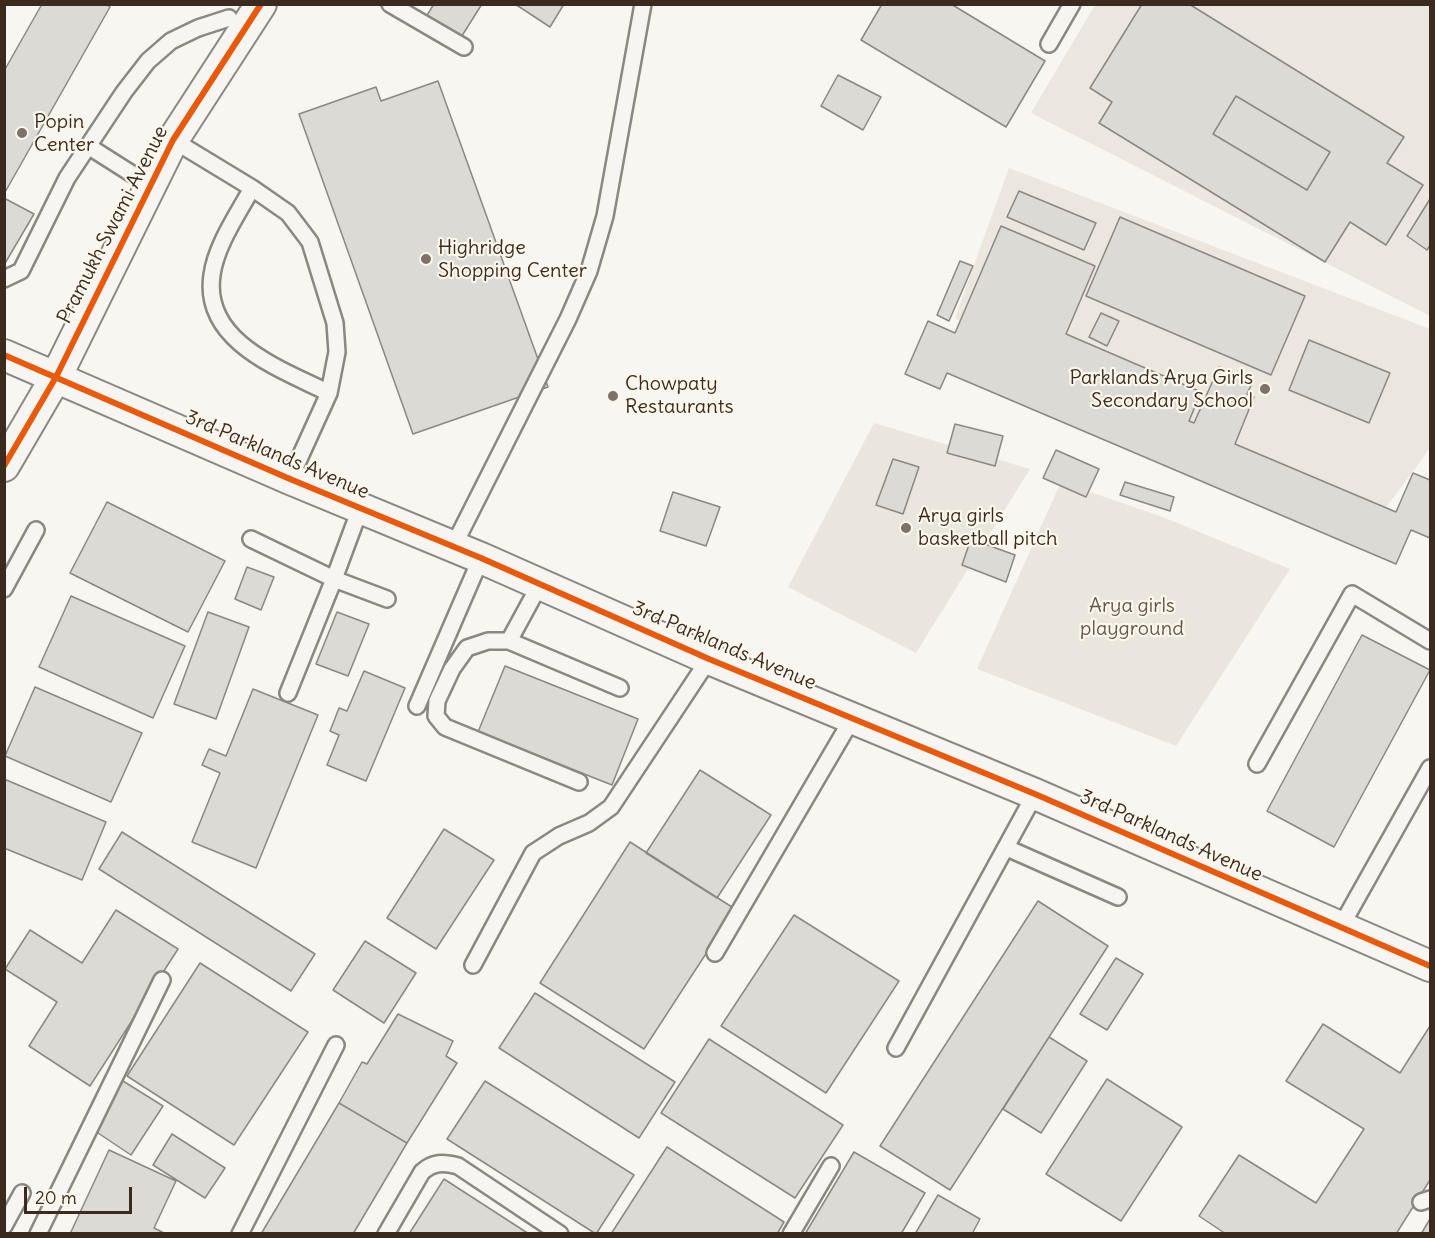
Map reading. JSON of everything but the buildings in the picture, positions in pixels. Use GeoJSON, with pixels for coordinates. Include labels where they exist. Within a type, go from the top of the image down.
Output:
{"type":"FeatureCollection","features":[{"type":"Feature","properties":{"kind":"street","name":"Pramukh Swami Avenue"},"geometry":{"type":"LineString","coordinates":[[4,466],[56,377],[232,17],[261,4]]}},
{"type":"Feature","properties":{"kind":"street","name":"3rd Parklands Avenue"},"geometry":{"type":"LineString","coordinates":[[4,355],[360,509],[481,558],[709,659],[1035,794],[1431,966]]}},
{"type":"Feature","properties":{"kind":"lane"},"geometry":{"type":"LineString","coordinates":[[390,4],[464,47]]}},
{"type":"Feature","properties":{"kind":"lane"},"geometry":{"type":"LineString","coordinates":[[453,547],[568,319],[589,271],[606,216],[643,4]]}},
{"type":"Feature","properties":{"kind":"lane"},"geometry":{"type":"LineString","coordinates":[[1049,44],[1072,4]]}},
{"type":"Feature","properties":{"kind":"lane"},"geometry":{"type":"LineString","coordinates":[[4,279],[21,270],[67,178],[148,61],[171,41],[198,28],[232,17]]}},
{"type":"Feature","properties":{"kind":"lane"},"geometry":{"type":"LineString","coordinates":[[173,140],[252,188],[288,213],[310,242],[334,323],[337,352],[329,393],[290,479]]}},
{"type":"Feature","properties":{"kind":"lane"},"geometry":{"type":"LineString","coordinates":[[88,146],[151,186]]}},
{"type":"Feature","properties":{"kind":"lane"},"geometry":{"type":"LineString","coordinates":[[252,188],[221,248],[212,274],[212,303],[223,327],[240,344],[266,361],[329,393]]}},
{"type":"Feature","properties":{"kind":"lane"},"geometry":{"type":"LineString","coordinates":[[288,693],[360,509]]}},
{"type":"Feature","properties":{"kind":"lane"},"geometry":{"type":"LineString","coordinates":[[4,589],[36,530]]}},
{"type":"Feature","properties":{"kind":"lane"},"geometry":{"type":"LineString","coordinates":[[251,539],[334,579],[387,599]]}},
{"type":"Feature","properties":{"kind":"lane"},"geometry":{"type":"LineString","coordinates":[[417,706],[481,558]]}},
{"type":"Feature","properties":{"kind":"lane"},"geometry":{"type":"LineString","coordinates":[[509,641],[540,585]]}},
{"type":"Feature","properties":{"kind":"lane"},"geometry":{"type":"LineString","coordinates":[[1257,764],[1352,594],[1431,641]]}},
{"type":"Feature","properties":{"kind":"lane"},"geometry":{"type":"LineString","coordinates":[[579,782],[445,727],[436,716],[437,702],[452,669],[467,648],[488,641],[509,641],[620,688]]}},
{"type":"Feature","properties":{"kind":"lane"},"geometry":{"type":"LineString","coordinates":[[473,965],[533,852],[559,836],[589,823],[611,807],[709,659]]}},
{"type":"Feature","properties":{"kind":"lane"},"geometry":{"type":"LineString","coordinates":[[715,953],[852,719]]}},
{"type":"Feature","properties":{"kind":"lane"},"geometry":{"type":"LineString","coordinates":[[1340,928],[1431,768]]}},
{"type":"Feature","properties":{"kind":"lane"},"geometry":{"type":"LineString","coordinates":[[896,1048],[1035,794]]}},
{"type":"Feature","properties":{"kind":"lane"},"geometry":{"type":"LineString","coordinates":[[1007,848],[1118,897]]}},
{"type":"Feature","properties":{"kind":"lane"},"geometry":{"type":"LineString","coordinates":[[38,1233],[162,980]]}},
{"type":"Feature","properties":{"kind":"lane"},"geometry":{"type":"LineString","coordinates":[[240,1233],[336,1045]]}},
{"type":"Feature","properties":{"kind":"lane"},"geometry":{"type":"LineString","coordinates":[[386,1233],[422,1172],[429,1166],[440,1163],[458,1166],[560,1233]]}},
{"type":"Feature","properties":{"kind":"lane"},"geometry":{"type":"LineString","coordinates":[[791,1233],[831,1166]]}},
{"type":"Feature","properties":{"kind":"lane"},"geometry":{"type":"LineString","coordinates":[[4,1226],[22,1193]]}},
{"type":"Feature","properties":{"kind":"shaded area"},"geometry":{"type":"Polygon","coordinates":[[[1095,5],[1430,5],[1430,316],[1031,113],[1095,5]]]}},
{"type":"Feature","properties":{"kind":"shaded area","name":"Parklands Arya Girls Secondary School"},"geometry":{"type":"Polygon","coordinates":[[[1009,168],[1430,329],[1430,448],[1374,524],[955,318],[1009,168]]]}},
{"type":"Feature","properties":{"kind":"green space","name":"Arya girls basketball pitch"},"geometry":{"type":"Polygon","coordinates":[[[874,423],[1030,469],[916,653],[788,587],[874,423]]]}},
{"type":"Feature","properties":{"kind":"green space","name":"Arya girls playground"},"geometry":{"type":"Polygon","coordinates":[[[1061,482],[1160,516],[1290,569],[1176,746],[977,669],[1061,482]]]}},
{"type":"Feature","properties":{"kind":"cycle path"},"geometry":{"type":"LineString","coordinates":[[4,466],[56,377],[173,140],[261,4]]}},
{"type":"Feature","properties":{"kind":"cycle path"},"geometry":{"type":"LineString","coordinates":[[4,355],[290,479],[481,558],[709,659],[1035,794],[1430,966]]}},
{"type":"Feature","properties":{"kind":"place","name":"Popin Center"},"geometry":{"type":"Point","coordinates":[22,133]}},
{"type":"Feature","properties":{"kind":"place","name":"Highridge Shopping Center"},"geometry":{"type":"Point","coordinates":[426,259]}},
{"type":"Feature","properties":{"kind":"place","name":"Parklands Arya Girls Secondary School"},"geometry":{"type":"Point","coordinates":[1265,389]}},
{"type":"Feature","properties":{"kind":"place","name":"Chowpaty Restaurants"},"geometry":{"type":"Point","coordinates":[613,396]}},
{"type":"Feature","properties":{"kind":"place","name":"Arya girls basketball pitch"},"geometry":{"type":"Point","coordinates":[906,528]}}]}
